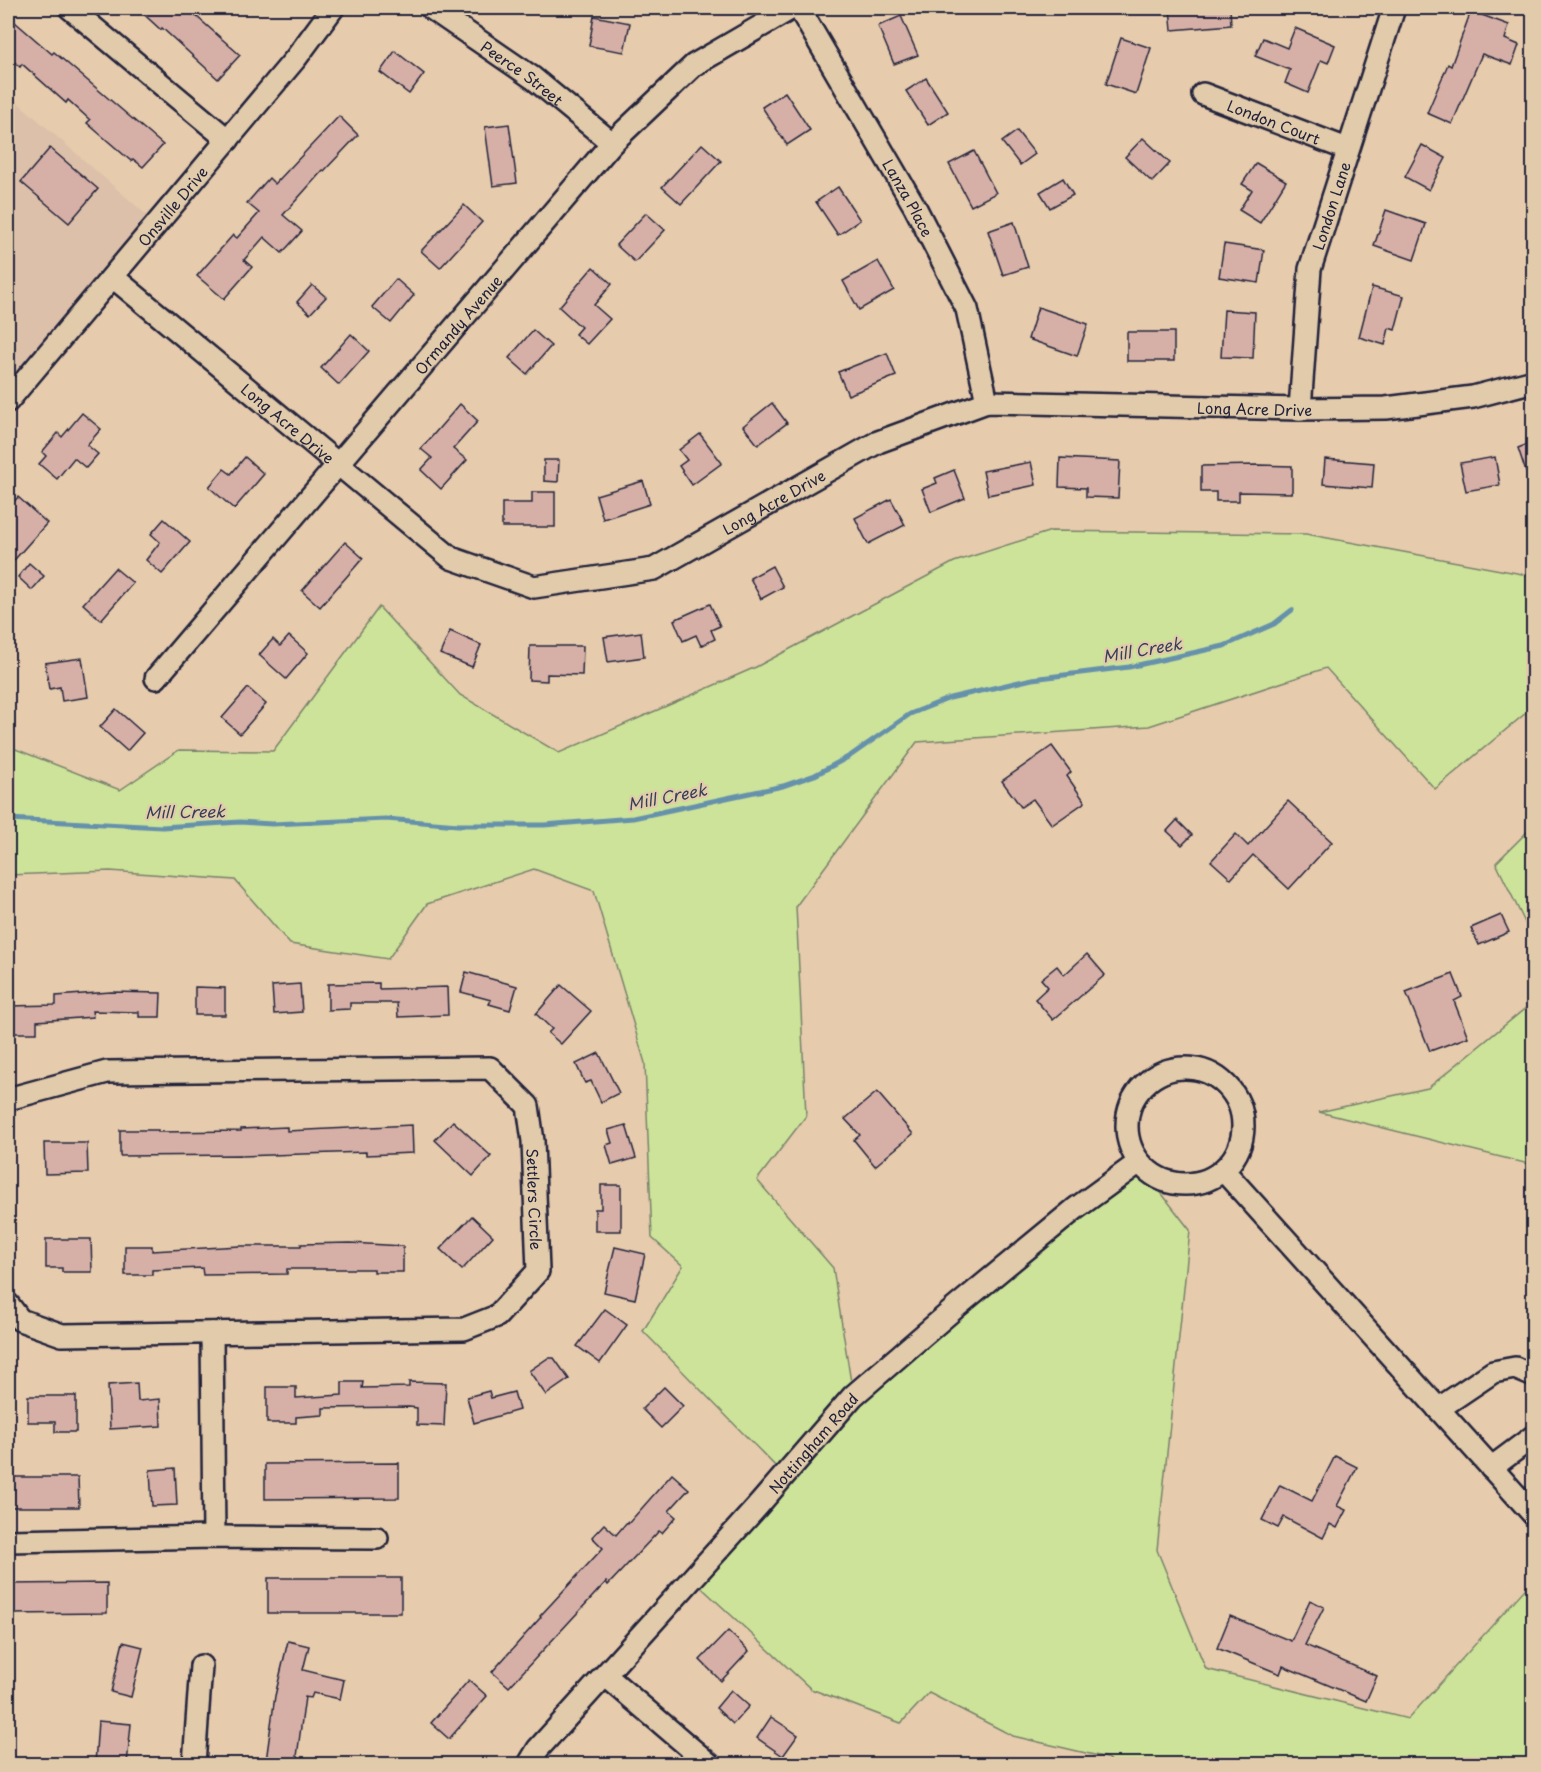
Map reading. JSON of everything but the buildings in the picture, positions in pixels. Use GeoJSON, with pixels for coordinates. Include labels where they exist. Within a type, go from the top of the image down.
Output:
{"type":"FeatureCollection","features":[{"type":"Feature","properties":{"kind":"street"},"geometry":{"type":"LineString","coordinates":[[70,8],[228,140]]}},
{"type":"Feature","properties":{"kind":"street","name":"Onsville Drive"},"geometry":{"type":"LineString","coordinates":[[8,401],[296,58],[333,8]]}},
{"type":"Feature","properties":{"kind":"street","name":"Peerce Street"},"geometry":{"type":"LineString","coordinates":[[431,8],[533,78],[612,143]]}},
{"type":"Feature","properties":{"kind":"street","name":"Ormandy Avenue"},"geometry":{"type":"LineString","coordinates":[[156,678],[612,143],[694,65],[792,8]]}},
{"type":"Feature","properties":{"kind":"street","name":"Lanza Place"},"geometry":{"type":"LineString","coordinates":[[799,8],[915,207],[967,309],[987,402]]}},
{"type":"Feature","properties":{"kind":"street","name":"London Lane"},"geometry":{"type":"LineString","coordinates":[[1300,409],[1310,268],[1394,8]]}},
{"type":"Feature","properties":{"kind":"street","name":"London Court"},"geometry":{"type":"LineString","coordinates":[[1203,93],[1347,148]]}},
{"type":"Feature","properties":{"kind":"street","name":"Long Acre Drive"},"geometry":{"type":"LineString","coordinates":[[113,277],[450,558],[534,587],[654,569],[878,442],[987,402],[1300,409],[1386,408],[1473,397],[1533,381]]}},
{"type":"Feature","properties":{"kind":"street"},"geometry":{"type":"LineString","coordinates":[[1186,1066],[1215,1074],[1237,1098],[1244,1126],[1240,1148],[1224,1171],[1198,1184],[1159,1180],[1138,1163],[1130,1149],[1126,1131],[1132,1097],[1153,1075],[1186,1066]]}},
{"type":"Feature","properties":{"kind":"street","name":"Settlers Circle"},"geometry":{"type":"LineString","coordinates":[[8,1099],[107,1072],[490,1068],[528,1106],[534,1141],[538,1271],[497,1316],[464,1329],[62,1335],[20,1320],[8,1304]]}},
{"type":"Feature","properties":{"kind":"street","name":"Nottingham Road"},"geometry":{"type":"LineString","coordinates":[[529,1764],[538,1749],[854,1396],[955,1308],[1075,1209],[1138,1163]]}},
{"type":"Feature","properties":{"kind":"street"},"geometry":{"type":"LineString","coordinates":[[1224,1171],[1533,1515]]}},
{"type":"Feature","properties":{"kind":"street"},"geometry":{"type":"LineString","coordinates":[[212,1333],[214,1537]]}},
{"type":"Feature","properties":{"kind":"street"},"geometry":{"type":"LineString","coordinates":[[1438,1408],[1493,1372],[1515,1368],[1533,1376]]}},
{"type":"Feature","properties":{"kind":"street"},"geometry":{"type":"LineString","coordinates":[[1491,1468],[1533,1436]]}},
{"type":"Feature","properties":{"kind":"street"},"geometry":{"type":"LineString","coordinates":[[8,1541],[214,1537],[376,1538]]}},
{"type":"Feature","properties":{"kind":"street"},"geometry":{"type":"LineString","coordinates":[[194,1764],[201,1666]]}},
{"type":"Feature","properties":{"kind":"street"},"geometry":{"type":"LineString","coordinates":[[605,1675],[709,1764]]}},
{"type":"Feature","properties":{"kind":"shaded area"},"geometry":{"type":"Polygon","coordinates":[[[8,94],[157,224],[8,401],[8,94]]]}},
{"type":"Feature","properties":{"kind":"green space"},"geometry":{"type":"Polygon","coordinates":[[[1051,531],[1306,534],[1533,576],[1533,707],[1435,789],[1326,668],[1149,726],[917,742],[796,906],[806,1116],[757,1180],[833,1268],[853,1395],[1138,1163],[1190,1230],[1157,1550],[1206,1669],[1408,1719],[1533,1580],[1533,1764],[1114,1764],[1107,1758],[1013,1736],[929,1693],[901,1723],[811,1689],[691,1578],[784,1475],[643,1331],[683,1266],[652,1238],[645,1063],[594,891],[534,869],[427,904],[388,959],[290,944],[235,880],[110,871],[8,875],[8,746],[120,790],[179,750],[273,751],[379,607],[460,695],[559,753],[756,667],[954,562],[1051,531]]]}},
{"type":"Feature","properties":{"kind":"green space"},"geometry":{"type":"Polygon","coordinates":[[[1533,826],[1533,939],[1496,863],[1533,826]]]}},
{"type":"Feature","properties":{"kind":"green space"},"geometry":{"type":"Polygon","coordinates":[[[1533,1002],[1533,1165],[1319,1112],[1428,1088],[1533,1002]]]}},
{"type":"Feature","properties":{"kind":"waterway","name":"Mill Creek"},"geometry":{"type":"LineString","coordinates":[[8,819],[162,827],[240,822],[272,824],[386,819],[458,825],[544,825],[633,818],[783,786],[815,775],[850,756],[910,714],[950,698],[1032,679],[1129,667],[1224,646],[1274,624],[1292,610]]}}]}
